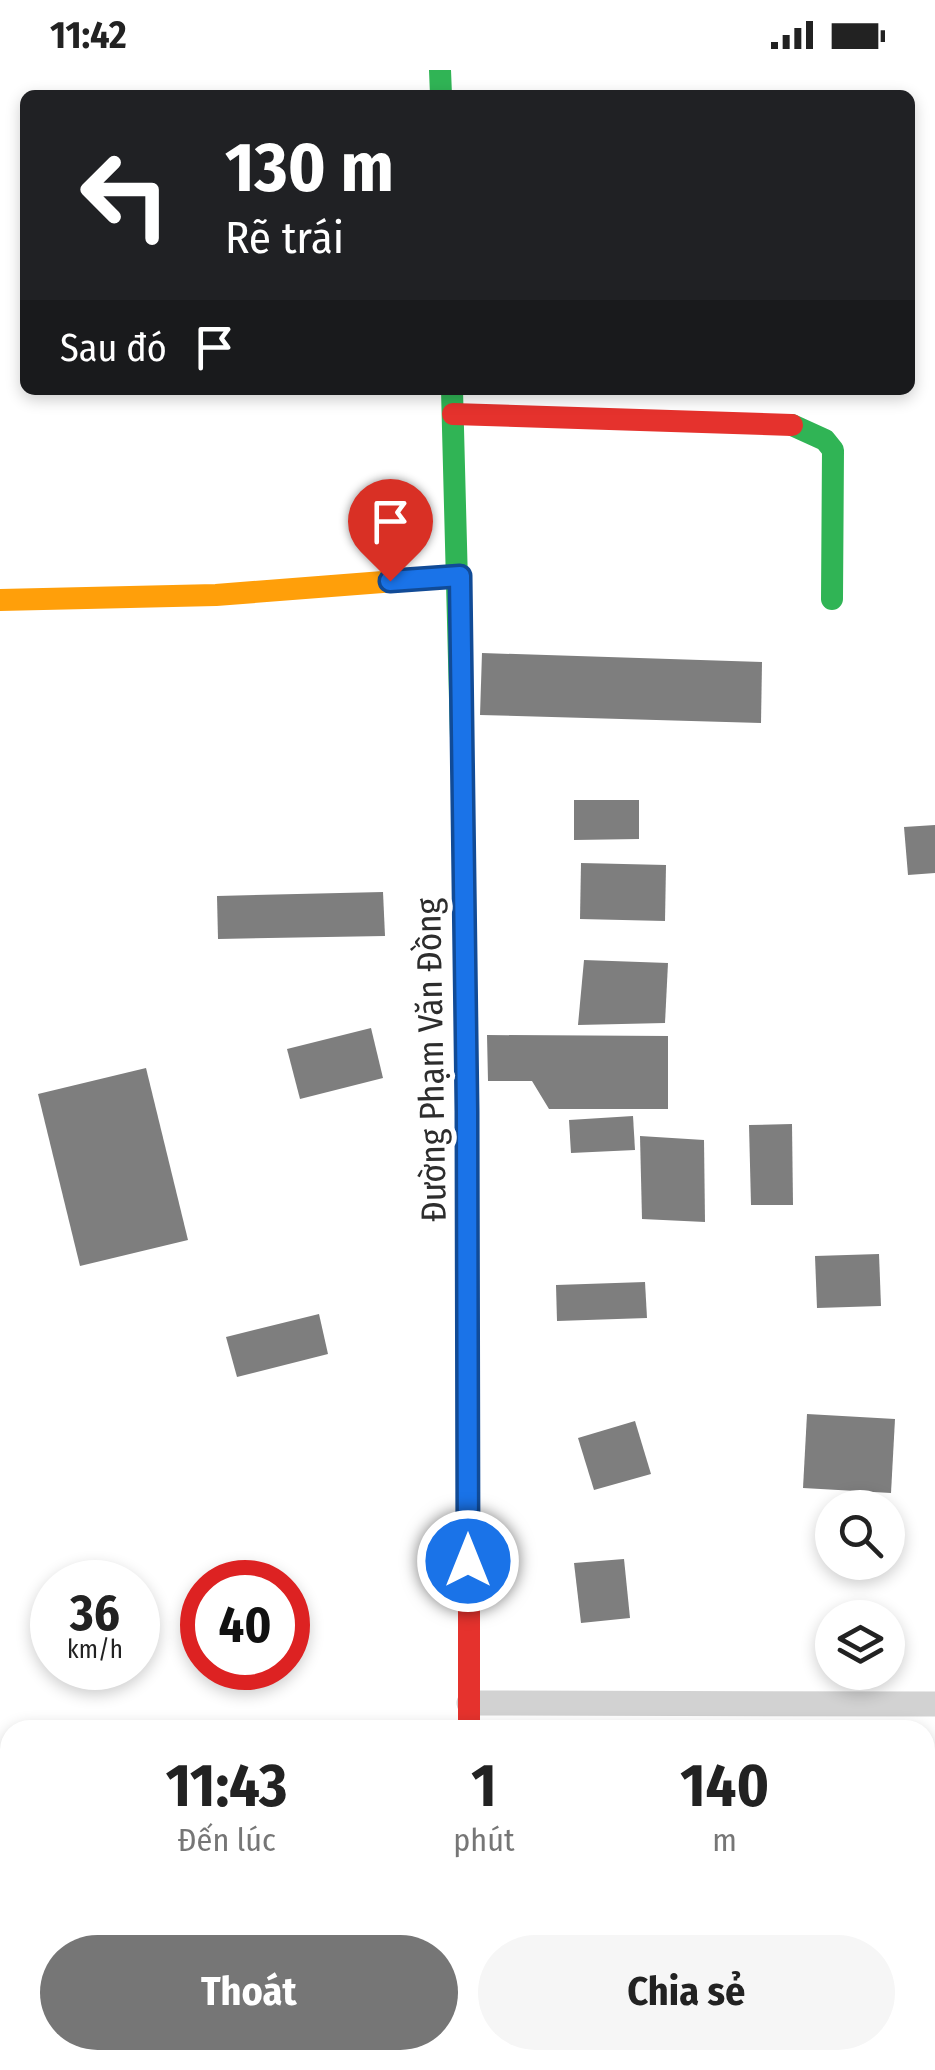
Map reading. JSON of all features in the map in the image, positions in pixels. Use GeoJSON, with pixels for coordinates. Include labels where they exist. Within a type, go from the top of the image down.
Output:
{"type":"FeatureCollection","features":[{"type":"Feature","properties":{"kind":"street","name":"Đường Phạm Văn Đồng"},"geometry":{"type":"LineString","coordinates":[[453,402],[460,576],[467,1130],[469,1720]]}},
{"type":"Feature","properties":{"kind":"street"},"geometry":{"type":"LineString","coordinates":[[453,402],[794,425],[825,440],[834,450],[832,599]]}},
{"type":"Feature","properties":{"kind":"street"},"geometry":{"type":"LineString","coordinates":[[0,600],[216,594],[460,576]]}},
{"type":"Feature","properties":{"kind":"lane"},"geometry":{"type":"LineString","coordinates":[[469,1703],[935,1704]]}},
{"type":"Feature","properties":{"kind":"building"},"geometry":{"type":"Polygon","coordinates":[[[482,653],[762,662],[761,723],[480,715],[482,653]]]}},
{"type":"Feature","properties":{"kind":"building"},"geometry":{"type":"Polygon","coordinates":[[[574,800],[639,800],[639,839],[574,840],[574,800]]]}},
{"type":"Feature","properties":{"kind":"building"},"geometry":{"type":"Polygon","coordinates":[[[935,825],[935,873],[908,875],[904,827],[935,825]]]}},
{"type":"Feature","properties":{"kind":"building"},"geometry":{"type":"Polygon","coordinates":[[[581,863],[666,865],[665,921],[580,919],[581,863]]]}},
{"type":"Feature","properties":{"kind":"building"},"geometry":{"type":"Polygon","coordinates":[[[383,892],[385,936],[218,939],[217,896],[383,892]]]}},
{"type":"Feature","properties":{"kind":"building"},"geometry":{"type":"Polygon","coordinates":[[[584,960],[668,963],[665,1023],[578,1025],[584,960]]]}},
{"type":"Feature","properties":{"kind":"building"},"geometry":{"type":"Polygon","coordinates":[[[371,1028],[383,1078],[300,1099],[287,1049],[371,1028]]]}},
{"type":"Feature","properties":{"kind":"building"},"geometry":{"type":"Polygon","coordinates":[[[487,1035],[668,1036],[668,1109],[549,1109],[532,1081],[488,1081],[487,1035]]]}},
{"type":"Feature","properties":{"kind":"building"},"geometry":{"type":"Polygon","coordinates":[[[146,1068],[188,1240],[80,1266],[38,1094],[146,1068]]]}},
{"type":"Feature","properties":{"kind":"building"},"geometry":{"type":"Polygon","coordinates":[[[633,1116],[635,1150],[571,1153],[569,1120],[633,1116]]]}},
{"type":"Feature","properties":{"kind":"building"},"geometry":{"type":"Polygon","coordinates":[[[792,1124],[793,1205],[751,1205],[749,1125],[792,1124]]]}},
{"type":"Feature","properties":{"kind":"building"},"geometry":{"type":"Polygon","coordinates":[[[640,1136],[704,1140],[705,1222],[642,1219],[640,1136]]]}},
{"type":"Feature","properties":{"kind":"building"},"geometry":{"type":"Polygon","coordinates":[[[879,1254],[881,1306],[817,1308],[815,1256],[879,1254]]]}},
{"type":"Feature","properties":{"kind":"building"},"geometry":{"type":"Polygon","coordinates":[[[645,1282],[647,1318],[557,1321],[556,1285],[645,1282]]]}},
{"type":"Feature","properties":{"kind":"building"},"geometry":{"type":"Polygon","coordinates":[[[319,1314],[328,1354],[237,1377],[226,1337],[319,1314]]]}},
{"type":"Feature","properties":{"kind":"building"},"geometry":{"type":"Polygon","coordinates":[[[807,1414],[895,1419],[891,1490],[803,1488],[807,1414]]]}},
{"type":"Feature","properties":{"kind":"building"},"geometry":{"type":"Polygon","coordinates":[[[635,1421],[651,1474],[594,1490],[578,1438],[635,1421]]]}},
{"type":"Feature","properties":{"kind":"building"},"geometry":{"type":"Polygon","coordinates":[[[624,1559],[630,1618],[581,1623],[574,1563],[624,1559]]]}},
{"type":"Feature","properties":{"kind":"traffic: fast"},"geometry":{"type":"LineString","coordinates":[[440,70],[441,90]]}},
{"type":"Feature","properties":{"kind":"traffic: fast"},"geometry":{"type":"LineString","coordinates":[[452,395],[465,892],[469,1603]]}},
{"type":"Feature","properties":{"kind":"traffic: fast"},"geometry":{"type":"LineString","coordinates":[[792,425],[825,440],[833,450],[832,599]]}},
{"type":"Feature","properties":{"kind":"traffic: slow"},"geometry":{"type":"LineString","coordinates":[[0,600],[216,595],[460,576]]}},
{"type":"Feature","properties":{"kind":"traffic: jam"},"geometry":{"type":"LineString","coordinates":[[453,414],[792,425]]}},
{"type":"Feature","properties":{"kind":"traffic: jam"},"geometry":{"type":"LineString","coordinates":[[469,1603],[469,1720]]}},
{"type":"Feature","properties":{"kind":"route"},"geometry":{"type":"LineString","coordinates":[[390,581],[460,576],[468,1561]]}}]}
